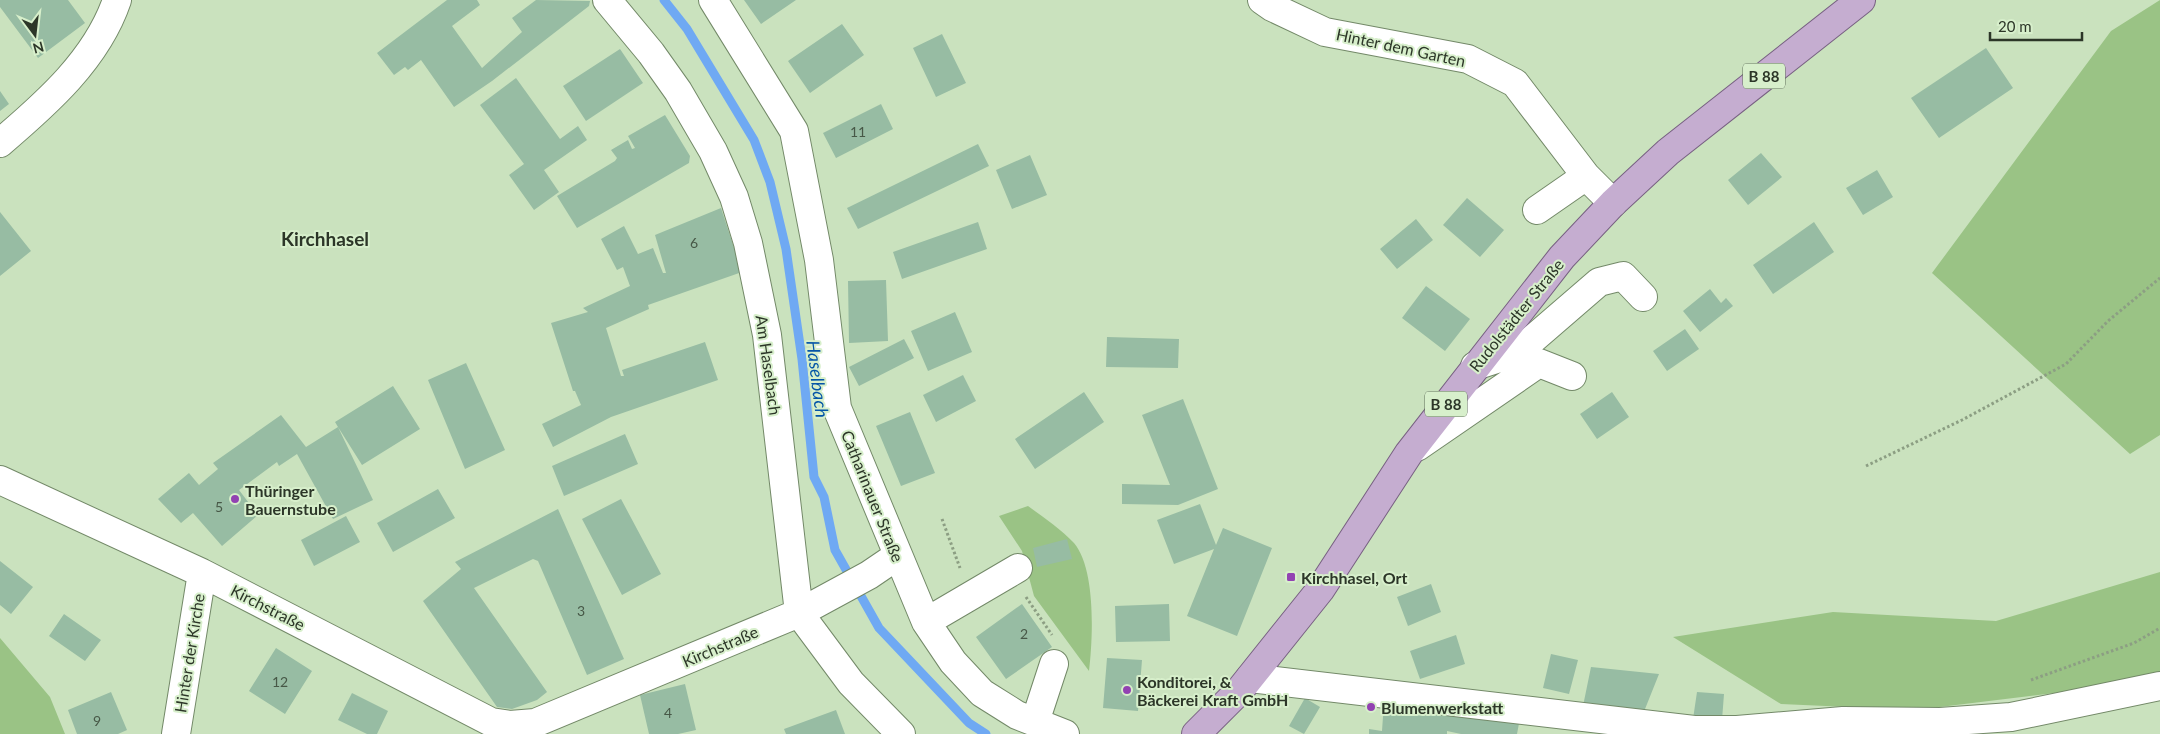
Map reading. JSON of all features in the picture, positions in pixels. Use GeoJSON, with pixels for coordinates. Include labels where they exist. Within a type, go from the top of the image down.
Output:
{"type":"FeatureCollection","features":[{"type":"Feature","properties":{"kind":"main road","name":"Rudolstädter Straße"},"geometry":{"type":"LineString","coordinates":[[1196,734],[1250,678],[1320,590],[1408,453],[1562,257],[1613,204],[1668,152],[1861,0]]}},
{"type":"Feature","properties":{"kind":"street"},"geometry":{"type":"LineString","coordinates":[[0,143],[67,80],[92,50],[111,20],[117,0]]}},
{"type":"Feature","properties":{"kind":"street","name":"Am Haselbach"},"geometry":{"type":"LineString","coordinates":[[607,0],[651,53],[678,91],[713,151],[734,196],[748,243],[767,335],[799,613]]}},
{"type":"Feature","properties":{"kind":"street","name":"Catharinauer Straße"},"geometry":{"type":"LineString","coordinates":[[713,0],[794,131],[819,260],[837,408],[926,622],[953,662],[982,692],[1017,715],[1065,734]]}},
{"type":"Feature","properties":{"kind":"street","name":"Hinter dem Garten"},"geometry":{"type":"LineString","coordinates":[[1262,0],[1272,7],[1325,32],[1468,59],[1515,83],[1586,176],[1613,204]]}},
{"type":"Feature","properties":{"kind":"street"},"geometry":{"type":"LineString","coordinates":[[1537,210],[1586,176]]}},
{"type":"Feature","properties":{"kind":"street"},"geometry":{"type":"LineString","coordinates":[[1475,366],[1518,352],[1598,282],[1623,276],[1643,297]]}},
{"type":"Feature","properties":{"kind":"street"},"geometry":{"type":"LineString","coordinates":[[1408,453],[1539,363],[1572,376]]}},
{"type":"Feature","properties":{"kind":"street","name":"Kirchstraße"},"geometry":{"type":"LineString","coordinates":[[0,480],[202,573],[491,722],[531,728],[799,613],[869,575],[897,556]]}},
{"type":"Feature","properties":{"kind":"street"},"geometry":{"type":"LineString","coordinates":[[926,622],[1018,568]]}},
{"type":"Feature","properties":{"kind":"street","name":"Hinter der Kirche"},"geometry":{"type":"LineString","coordinates":[[176,734],[202,573]]}},
{"type":"Feature","properties":{"kind":"street"},"geometry":{"type":"LineString","coordinates":[[799,613],[851,683],[901,734]]}},
{"type":"Feature","properties":{"kind":"street"},"geometry":{"type":"LineString","coordinates":[[1035,722],[1054,664]]}},
{"type":"Feature","properties":{"kind":"street"},"geometry":{"type":"LineString","coordinates":[[1250,678],[1694,730],[1736,730],[1843,721],[1886,723],[1913,720],[1940,722],[2011,717],[2160,686]]}},
{"type":"Feature","properties":{"kind":"path"},"geometry":{"type":"LineString","coordinates":[[1866,466],[1962,420],[2066,364],[2108,321],[2160,278]]}},
{"type":"Feature","properties":{"kind":"path"},"geometry":{"type":"LineString","coordinates":[[942,519],[970,595]]}},
{"type":"Feature","properties":{"kind":"path"},"geometry":{"type":"LineString","coordinates":[[1018,568],[1026,599],[1063,649],[1054,664]]}},
{"type":"Feature","properties":{"kind":"path"},"geometry":{"type":"LineString","coordinates":[[2029,681],[2134,643],[2160,628]]}},
{"type":"Feature","properties":{"kind":"green space"},"geometry":{"type":"Polygon","coordinates":[[[2160,0],[2160,435],[2130,454],[1932,273],[2111,31],[2160,0]]]}},
{"type":"Feature","properties":{"kind":"green space"},"geometry":{"type":"Polygon","coordinates":[[[1028,506],[1069,538],[1081,555],[1086,569],[1091,604],[1092,623],[1089,671],[1034,596],[1022,551],[999,516],[1028,506]]]}},
{"type":"Feature","properties":{"kind":"green space"},"geometry":{"type":"Polygon","coordinates":[[[2160,572],[2160,680],[1915,710],[1781,704],[1673,637],[1833,612],[1996,621],[2160,572]]]}},
{"type":"Feature","properties":{"kind":"green space"},"geometry":{"type":"Polygon","coordinates":[[[0,638],[50,697],[65,734],[0,734],[0,638]]]}},
{"type":"Feature","properties":{"kind":"building"},"geometry":{"type":"Polygon","coordinates":[[[0,0],[68,0],[85,23],[38,58],[0,7],[0,0]]]}},
{"type":"Feature","properties":{"kind":"building"},"geometry":{"type":"Polygon","coordinates":[[[447,0],[477,0],[480,5],[452,26],[482,68],[522,32],[512,18],[536,0],[590,1],[589,6],[492,81],[454,107],[421,60],[408,70],[405,67],[394,75],[377,53],[447,0]]]}},
{"type":"Feature","properties":{"kind":"building"},"geometry":{"type":"Polygon","coordinates":[[[744,0],[796,0],[761,24],[744,0]]]}},
{"type":"Feature","properties":{"kind":"building"},"geometry":{"type":"Polygon","coordinates":[[[842,24],[864,55],[810,93],[788,61],[842,24]]]}},
{"type":"Feature","properties":{"kind":"building"},"geometry":{"type":"Polygon","coordinates":[[[942,34],[966,83],[936,97],[913,48],[942,34]]]}},
{"type":"Feature","properties":{"kind":"building"},"geometry":{"type":"Polygon","coordinates":[[[1986,48],[2013,88],[1939,138],[1911,98],[1986,48]]]}},
{"type":"Feature","properties":{"kind":"building"},"geometry":{"type":"Polygon","coordinates":[[[620,49],[643,83],[586,121],[563,86],[620,49]]]}},
{"type":"Feature","properties":{"kind":"building"},"geometry":{"type":"Polygon","coordinates":[[[516,78],[560,139],[578,126],[587,140],[544,170],[559,192],[534,210],[509,175],[524,164],[480,105],[516,78]]]}},
{"type":"Feature","properties":{"kind":"building"},"geometry":{"type":"Polygon","coordinates":[[[0,91],[9,104],[0,111],[0,91]]]}},
{"type":"Feature","properties":{"kind":"building"},"geometry":{"type":"Polygon","coordinates":[[[881,104],[893,129],[836,158],[823,133],[881,104]]]}},
{"type":"Feature","properties":{"kind":"building"},"geometry":{"type":"Polygon","coordinates":[[[665,115],[690,156],[689,163],[577,228],[557,196],[615,161],[617,158],[611,150],[628,140],[632,149],[635,148],[628,136],[665,115]]]}},
{"type":"Feature","properties":{"kind":"building"},"geometry":{"type":"Polygon","coordinates":[[[978,144],[989,166],[858,229],[847,208],[978,144]]]}},
{"type":"Feature","properties":{"kind":"building"},"geometry":{"type":"Polygon","coordinates":[[[1761,153],[1782,177],[1748,205],[1728,180],[1761,153]]]}},
{"type":"Feature","properties":{"kind":"building"},"geometry":{"type":"Polygon","coordinates":[[[1030,155],[1047,195],[1012,209],[996,170],[1030,155]]]}},
{"type":"Feature","properties":{"kind":"building"},"geometry":{"type":"Polygon","coordinates":[[[1877,170],[1893,197],[1863,215],[1846,188],[1877,170]]]}},
{"type":"Feature","properties":{"kind":"building"},"geometry":{"type":"Polygon","coordinates":[[[1467,198],[1504,230],[1480,257],[1443,225],[1467,198]]]}},
{"type":"Feature","properties":{"kind":"building"},"geometry":{"type":"Polygon","coordinates":[[[721,208],[742,272],[648,305],[649,309],[606,328],[621,376],[624,376],[622,370],[705,342],[718,380],[611,417],[553,447],[542,424],[581,405],[575,391],[573,391],[551,323],[588,312],[583,308],[630,286],[623,267],[617,270],[601,239],[624,226],[638,254],[653,248],[663,273],[666,273],[655,235],[721,208]]]}},
{"type":"Feature","properties":{"kind":"building"},"geometry":{"type":"Polygon","coordinates":[[[0,212],[31,251],[0,276],[0,212]]]}},
{"type":"Feature","properties":{"kind":"building"},"geometry":{"type":"Polygon","coordinates":[[[1416,219],[1433,240],[1397,269],[1380,249],[1416,219]]]}},
{"type":"Feature","properties":{"kind":"building"},"geometry":{"type":"Polygon","coordinates":[[[978,222],[987,249],[902,279],[893,252],[978,222]]]}},
{"type":"Feature","properties":{"kind":"building"},"geometry":{"type":"Polygon","coordinates":[[[1814,222],[1834,252],[1773,294],[1753,265],[1814,222]]]}},
{"type":"Feature","properties":{"kind":"building"},"geometry":{"type":"Polygon","coordinates":[[[886,280],[888,341],[849,343],[848,281],[886,280]]]}},
{"type":"Feature","properties":{"kind":"building"},"geometry":{"type":"Polygon","coordinates":[[[1426,286],[1470,319],[1445,351],[1402,318],[1426,286]]]}},
{"type":"Feature","properties":{"kind":"building"},"geometry":{"type":"Polygon","coordinates":[[[1710,289],[1721,303],[1726,298],[1733,306],[1700,332],[1683,311],[1710,289]]]}},
{"type":"Feature","properties":{"kind":"building"},"geometry":{"type":"Polygon","coordinates":[[[955,312],[972,352],[928,371],[911,331],[955,312]]]}},
{"type":"Feature","properties":{"kind":"building"},"geometry":{"type":"Polygon","coordinates":[[[1685,329],[1699,349],[1667,371],[1653,351],[1685,329]]]}},
{"type":"Feature","properties":{"kind":"building"},"geometry":{"type":"Polygon","coordinates":[[[1107,337],[1179,339],[1178,368],[1106,367],[1107,337]]]}},
{"type":"Feature","properties":{"kind":"building"},"geometry":{"type":"Polygon","coordinates":[[[904,339],[914,358],[859,386],[849,367],[904,339]]]}},
{"type":"Feature","properties":{"kind":"building"},"geometry":{"type":"Polygon","coordinates":[[[466,363],[505,450],[465,469],[428,380],[466,363]]]}},
{"type":"Feature","properties":{"kind":"building"},"geometry":{"type":"Polygon","coordinates":[[[963,375],[976,401],[936,422],[923,395],[963,375]]]}},
{"type":"Feature","properties":{"kind":"building"},"geometry":{"type":"Polygon","coordinates":[[[393,386],[420,429],[362,465],[335,422],[393,386]]]}},
{"type":"Feature","properties":{"kind":"building"},"geometry":{"type":"Polygon","coordinates":[[[1084,392],[1104,422],[1035,469],[1015,439],[1084,392]]]}},
{"type":"Feature","properties":{"kind":"building"},"geometry":{"type":"Polygon","coordinates":[[[1612,392],[1629,417],[1597,439],[1580,414],[1612,392]]]}},
{"type":"Feature","properties":{"kind":"building"},"geometry":{"type":"Polygon","coordinates":[[[1183,399],[1218,489],[1178,505],[1122,504],[1122,484],[1170,485],[1142,415],[1183,399]]]}},
{"type":"Feature","properties":{"kind":"building"},"geometry":{"type":"Polygon","coordinates":[[[910,412],[935,473],[901,486],[876,426],[910,412]]]}},
{"type":"Feature","properties":{"kind":"building"},"geometry":{"type":"Polygon","coordinates":[[[281,415],[306,447],[338,427],[373,500],[333,519],[297,454],[279,466],[277,462],[239,490],[258,515],[222,546],[193,513],[181,523],[158,499],[189,473],[199,485],[218,469],[213,463],[281,415]]]}},
{"type":"Feature","properties":{"kind":"building"},"geometry":{"type":"Polygon","coordinates":[[[625,434],[638,464],[564,496],[552,466],[625,434]]]}},
{"type":"Feature","properties":{"kind":"building"},"geometry":{"type":"Polygon","coordinates":[[[438,489],[455,518],[393,552],[377,523],[438,489]]]}},
{"type":"Feature","properties":{"kind":"building"},"geometry":{"type":"Polygon","coordinates":[[[621,499],[661,574],[622,595],[582,519],[621,499]]]}},
{"type":"Feature","properties":{"kind":"building"},"geometry":{"type":"Polygon","coordinates":[[[1200,504],[1216,545],[1223,528],[1272,548],[1237,636],[1187,616],[1214,549],[1174,564],[1157,520],[1200,504]]]}},
{"type":"Feature","properties":{"kind":"building"},"geometry":{"type":"Polygon","coordinates":[[[558,509],[624,659],[587,675],[538,561],[533,559],[474,588],[547,692],[537,700],[512,709],[497,707],[423,601],[461,569],[455,562],[558,509]]]}},
{"type":"Feature","properties":{"kind":"building"},"geometry":{"type":"Polygon","coordinates":[[[346,516],[360,542],[314,566],[301,540],[346,516]]]}},
{"type":"Feature","properties":{"kind":"building"},"geometry":{"type":"Polygon","coordinates":[[[1067,539],[1072,559],[1037,567],[1033,548],[1067,539]]]}},
{"type":"Feature","properties":{"kind":"building"},"geometry":{"type":"Polygon","coordinates":[[[0,561],[33,587],[11,614],[0,605],[0,561]]]}},
{"type":"Feature","properties":{"kind":"building"},"geometry":{"type":"Polygon","coordinates":[[[1431,584],[1441,612],[1408,626],[1397,597],[1431,584]]]}},
{"type":"Feature","properties":{"kind":"building"},"geometry":{"type":"Polygon","coordinates":[[[1022,604],[1052,647],[1006,679],[976,637],[1022,604]]]}},
{"type":"Feature","properties":{"kind":"building"},"geometry":{"type":"Polygon","coordinates":[[[1169,604],[1170,641],[1116,642],[1115,606],[1169,604]]]}},
{"type":"Feature","properties":{"kind":"building"},"geometry":{"type":"Polygon","coordinates":[[[64,614],[101,640],[85,661],[49,636],[64,614]]]}},
{"type":"Feature","properties":{"kind":"building"},"geometry":{"type":"Polygon","coordinates":[[[1456,635],[1465,664],[1420,679],[1410,651],[1456,635]]]}},
{"type":"Feature","properties":{"kind":"building"},"geometry":{"type":"Polygon","coordinates":[[[276,648],[312,671],[285,714],[249,691],[276,648]]]}},
{"type":"Feature","properties":{"kind":"building"},"geometry":{"type":"Polygon","coordinates":[[[1551,654],[1578,660],[1569,694],[1543,688],[1551,654]]]}},
{"type":"Feature","properties":{"kind":"building"},"geometry":{"type":"Polygon","coordinates":[[[1107,658],[1142,660],[1138,711],[1103,708],[1107,658]]]}},
{"type":"Feature","properties":{"kind":"building"},"geometry":{"type":"Polygon","coordinates":[[[1591,667],[1659,674],[1643,714],[1583,706],[1591,667]]]}},
{"type":"Feature","properties":{"kind":"building"},"geometry":{"type":"Polygon","coordinates":[[[685,684],[696,730],[678,734],[649,734],[640,695],[685,684]]]}},
{"type":"Feature","properties":{"kind":"building"},"geometry":{"type":"Polygon","coordinates":[[[111,692],[127,730],[118,734],[77,734],[68,710],[111,692]]]}},
{"type":"Feature","properties":{"kind":"building"},"geometry":{"type":"Polygon","coordinates":[[[1697,692],[1724,694],[1722,720],[1693,719],[1697,692]]]}},
{"type":"Feature","properties":{"kind":"building"},"geometry":{"type":"Polygon","coordinates":[[[352,693],[388,711],[377,734],[367,734],[338,720],[352,693]]]}},
{"type":"Feature","properties":{"kind":"building"},"geometry":{"type":"Polygon","coordinates":[[[1305,698],[1320,707],[1304,734],[1289,726],[1305,698]]]}},
{"type":"Feature","properties":{"kind":"building"},"geometry":{"type":"Polygon","coordinates":[[[1384,702],[1520,718],[1517,734],[1461,734],[1447,731],[1447,734],[1369,734],[1369,729],[1382,731],[1384,702]]]}},
{"type":"Feature","properties":{"kind":"building"},"geometry":{"type":"Polygon","coordinates":[[[836,710],[845,734],[786,734],[784,729],[836,710]]]}},
{"type":"Feature","properties":{"kind":"waterway","name":"Haselbach"},"geometry":{"type":"LineString","coordinates":[[664,0],[687,29],[754,140],[770,182],[786,249],[802,359],[814,477],[824,497],[835,550],[879,628],[969,723],[986,734]]}},
{"type":"Feature","properties":{"kind":"place","name":"Thüringer Bauernstube"},"geometry":{"type":"Point","coordinates":[235,499]}},
{"type":"Feature","properties":{"kind":"place","name":"Kirchhasel, Ort"},"geometry":{"type":"Point","coordinates":[1291,577]}},
{"type":"Feature","properties":{"kind":"place","name":"Konditorei, & Bäckerei Kraft GmbH"},"geometry":{"type":"Point","coordinates":[1127,690]}},
{"type":"Feature","properties":{"kind":"place","name":"Blumenwerkstatt"},"geometry":{"type":"Point","coordinates":[1371,707]}},
{"type":"Feature","properties":{"kind":"district","name":"Kirchhasel"},"geometry":{"type":"Point","coordinates":[325,238]}}]}
